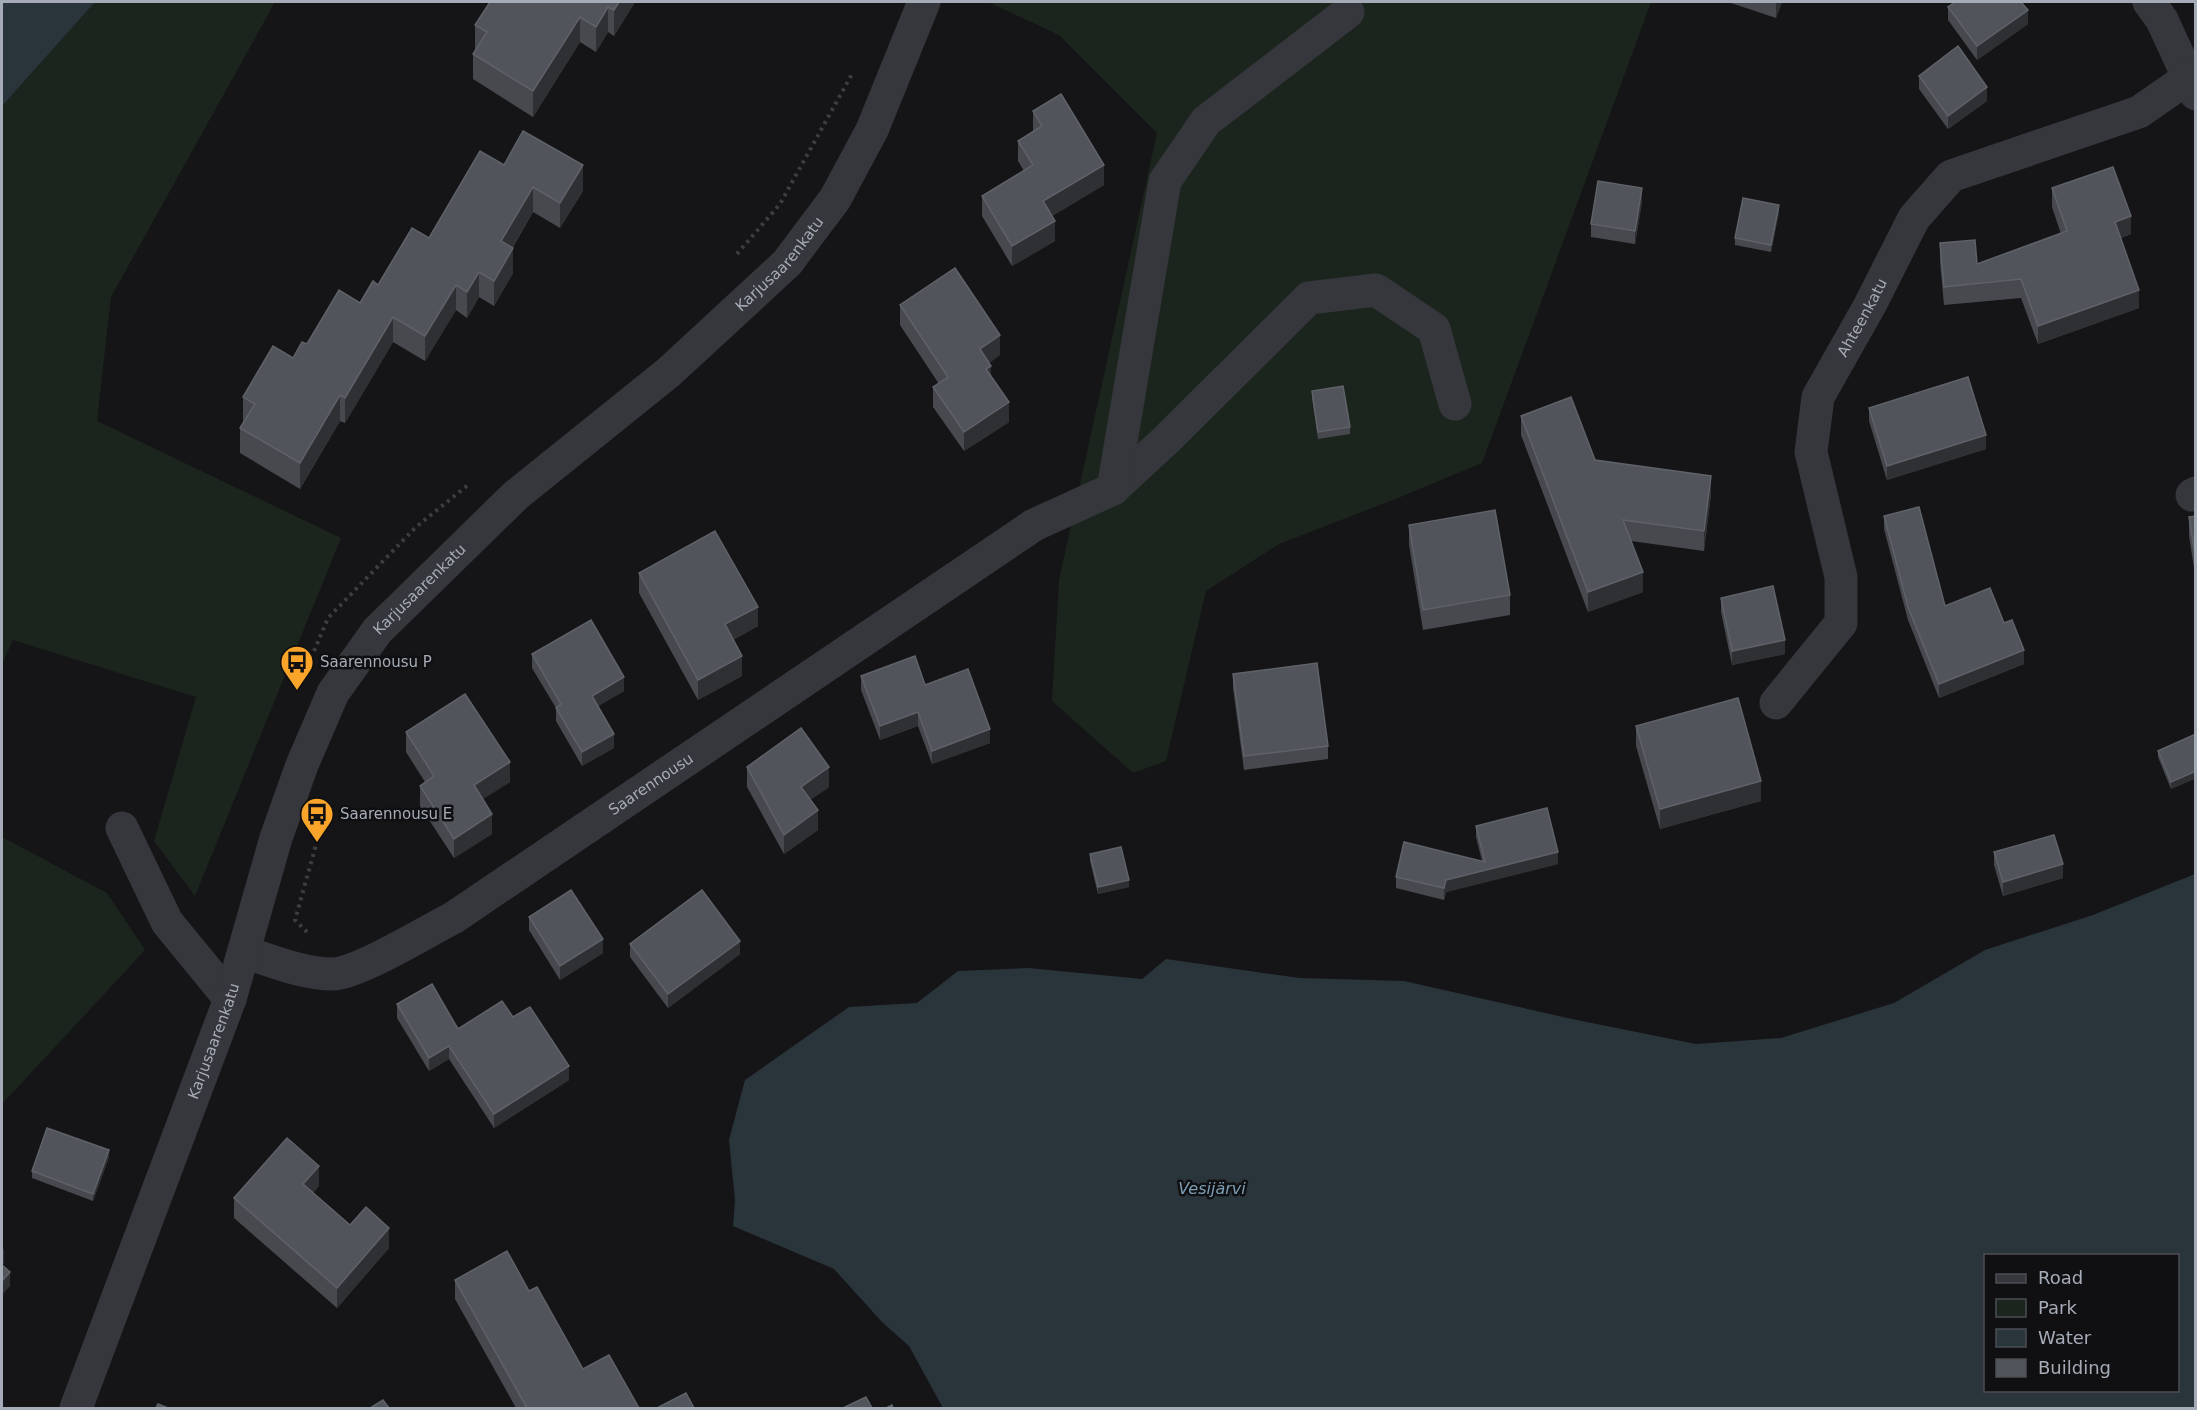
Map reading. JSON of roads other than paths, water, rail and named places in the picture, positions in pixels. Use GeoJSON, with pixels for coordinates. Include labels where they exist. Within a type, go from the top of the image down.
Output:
{"type":"FeatureCollection","features":[{"type":"Feature","properties":{"kind":"street","name":"Karjusaarenkatu"},"geometry":{"type":"LineString","coordinates":[[75,1408],[230,999],[276,838],[302,765],[333,693],[377,631],[515,496],[669,372],[787,263],[835,199],[872,130],[924,2]]}},
{"type":"Feature","properties":{"kind":"street"},"geometry":{"type":"LineString","coordinates":[[2149,2],[2162,20],[2192,86]]}},
{"type":"Feature","properties":{"kind":"street"},"geometry":{"type":"LineString","coordinates":[[1113,489],[1165,181],[1206,121],[1348,12]]}},
{"type":"Feature","properties":{"kind":"street","name":"Ahteenkatu"},"geometry":{"type":"LineString","coordinates":[[1776,703],[1841,623],[1841,577],[1811,452],[1818,397],[1870,306],[1914,218],[1951,176],[2139,112],[2192,86]]}},
{"type":"Feature","properties":{"kind":"street","name":"Saarennousu"},"geometry":{"type":"LineString","coordinates":[[244,952],[306,971],[334,974],[357,968],[453,918],[1034,525],[1113,489],[1167,440],[1309,298],[1376,290],[1434,329],[1455,404]]}},
{"type":"Feature","properties":{"kind":"street"},"geometry":{"type":"LineString","coordinates":[[122,828],[167,922],[230,999]]}},
{"type":"Feature","properties":{"kind":"water"},"geometry":{"type":"Polygon","coordinates":[[[2,2],[95,2],[2,106],[2,2]]]}},
{"type":"Feature","properties":{"kind":"water","name":"Vesijärvi"},"geometry":{"type":"Polygon","coordinates":[[[2195,874],[2195,1408],[943,1408],[909,1346],[882,1322],[834,1269],[733,1226],[735,1200],[729,1140],[745,1080],[849,1007],[917,1003],[958,971],[1028,968],[1142,979],[1166,959],[1299,978],[1404,981],[1696,1044],[1781,1038],[1894,1003],[1985,950],[2093,915],[2195,874]]]}},
{"type":"Feature","properties":{"kind":"place","name":"Saarennousu P"},"geometry":{"type":"Point","coordinates":[297,691]}},
{"type":"Feature","properties":{"kind":"place","name":"Saarennousu E"},"geometry":{"type":"Point","coordinates":[317,843]}}]}
